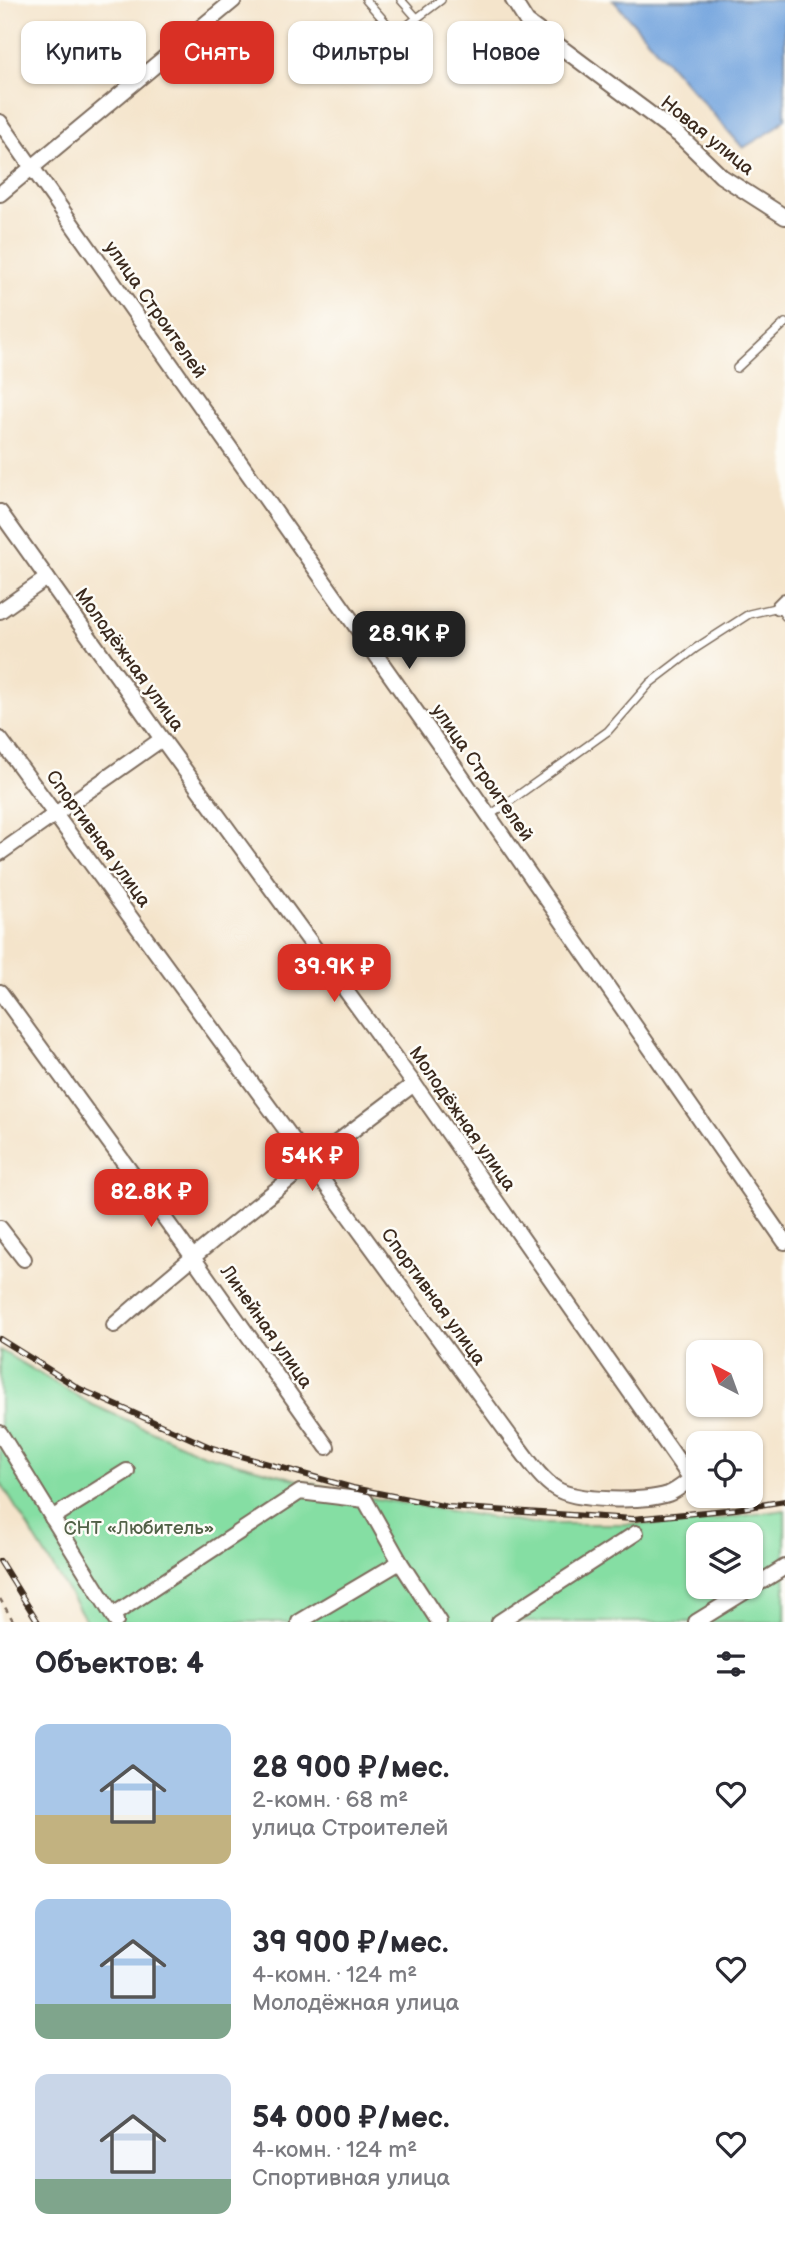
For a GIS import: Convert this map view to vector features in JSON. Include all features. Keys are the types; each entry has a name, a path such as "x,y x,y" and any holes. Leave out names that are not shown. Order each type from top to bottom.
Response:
{"street":[{"path":"0,194 234,0"},
{"name":"Новая улица","path":"513,0 527,22 680,136 721,176 785,217"},
{"name":"улица Строителей","path":"0,122 489,816 785,1242"},
{"name":"Молодёжная улица","path":"0,512 414,1084 686,1472"},
{"path":"0,611 47,578"},
{"name":"Спортивная улица","path":"0,739 512,1439 545,1480 556,1489 578,1496 607,1500 668,1494 686,1482"},
{"path":"0,853 162,739"},
{"name":"Линейная улица","path":"0,992 327,1447"},
{"path":"114,1325 192,1256 414,1084"},
{"path":"0,1228 24,1259"},
{"path":"0,1433 115,1619 300,1492 365,1500 400,1562 439,1622"},
{"path":"52,1518 127,1471"},
{"path":"499,1622 636,1533"},
{"path":"299,1622 400,1562"},
{"path":"697,1622 785,1567"}],"lane":[{"path":"366,0 396,34 441,0"},
{"path":"401,0 416,17"},
{"path":"737,368 785,323"},
{"path":"489,816 608,731 650,683 696,648 749,614 783,608"}],"path":[{"path":"0,1599 14,1622"}],"green space":[{"name":"СНТ «Любитель»","path":"0,1350 91,1404 203,1454 359,1496 531,1524 686,1524 686,1599 763,1599 763,1522 698,1522 785,1510 785,1622 87,1622 0,1482"}],"water":[{"path":"613,0 785,0 785,119 773,130 743,148"}],"railway":[{"path":"0,1339 80,1389 212,1448 353,1488 448,1507 633,1519 736,1509 785,1501"},
{"path":"0,1561 38,1622"}]}
